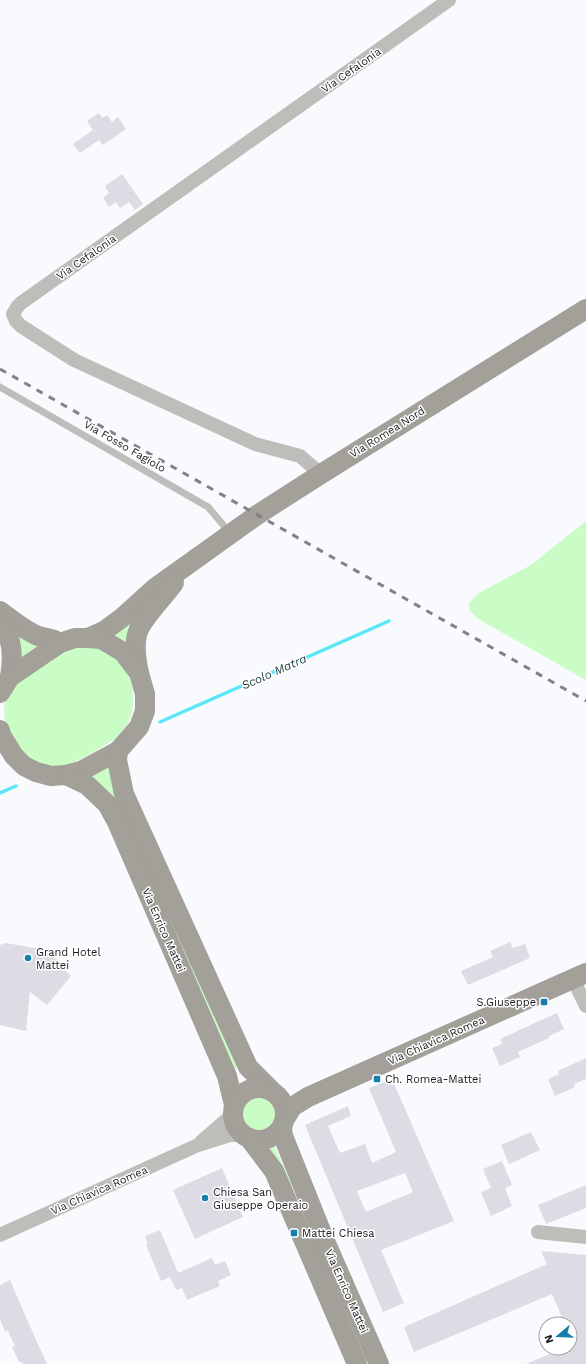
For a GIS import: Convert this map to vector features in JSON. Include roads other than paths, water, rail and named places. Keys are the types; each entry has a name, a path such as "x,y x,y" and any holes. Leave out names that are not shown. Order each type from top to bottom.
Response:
{"main road":[{"name":"Via Romea Nord","path":"88,638 104,631 155,588 231,533 321,474 586,309"},
{"name":"Via Romea Nord","path":"139,673 136,658 139,630 148,616 192,562"},
{"path":"0,611 21,627 39,636 55,639 60,643"},
{"path":"0,623 10,639 12,662 5,685"},
{"path":"0,730 7,753 24,766 36,772 51,776 66,775 81,771 118,751 139,727 145,711 145,694 139,673 123,652 101,640 75,638 60,643 5,685"},
{"name":"Via Enrico Mattei","path":"118,751 117,760 124,794 248,1067 274,1092"},
{"name":"Via Enrico Mattei","path":"66,775 87,785 107,804 117,822 227,1076 234,1109"},
{"name":"Via Chiavica Romea","path":"284,1122 292,1107 308,1097 579,976"},
{"path":"256,1087 274,1092 284,1105 284,1122 277,1133 271,1138 256,1140 246,1137 238,1129 234,1122 234,1109 238,1098 249,1089 256,1087"},
{"name":"Via Chiavica Romea","path":"274,1092 291,1098 308,1097"},
{"name":"Via Enrico Mattei","path":"284,1122 283,1136 325,1241 375,1355"},
{"name":"Via Enrico Mattei","path":"246,1137 260,1152 274,1171 355,1359"}],"street":[{"name":"Via Cefalonia","path":"321,474 300,456 255,444 74,360 21,326 16,322 13,314 21,303 449,0"},
{"path":"579,976 586,1006"},
{"name":"Via Chiavica Romea","path":"198,1145 234,1109"},
{"name":"Via Chiavica Romea","path":"0,1235 198,1145 230,1135 246,1137"},
{"path":"538,1232 586,1237"},
{"path":"355,1359 375,1355"}],"lane":[{"name":"Via Fosso Fagiolo","path":"0,387 208,507 231,533"}],"waterway":[{"name":"Scolo Matra","path":"160,722 389,621"},
{"name":"Scolo Matra","path":"0,793 16,786"}],"railway":[{"path":"0,369 586,701"}],"place":[{"name":"Grand Hotel Mattei","path":"28,958"},
{"name":"S.Giuseppe","path":"544,1002"},
{"name":"Ch. Romea-Mattei","path":"377,1079"},
{"name":"Chiesa San Giuseppe Operaio","path":"205,1198"},
{"name":"Mattei Chiesa","path":"294,1233"}]}
